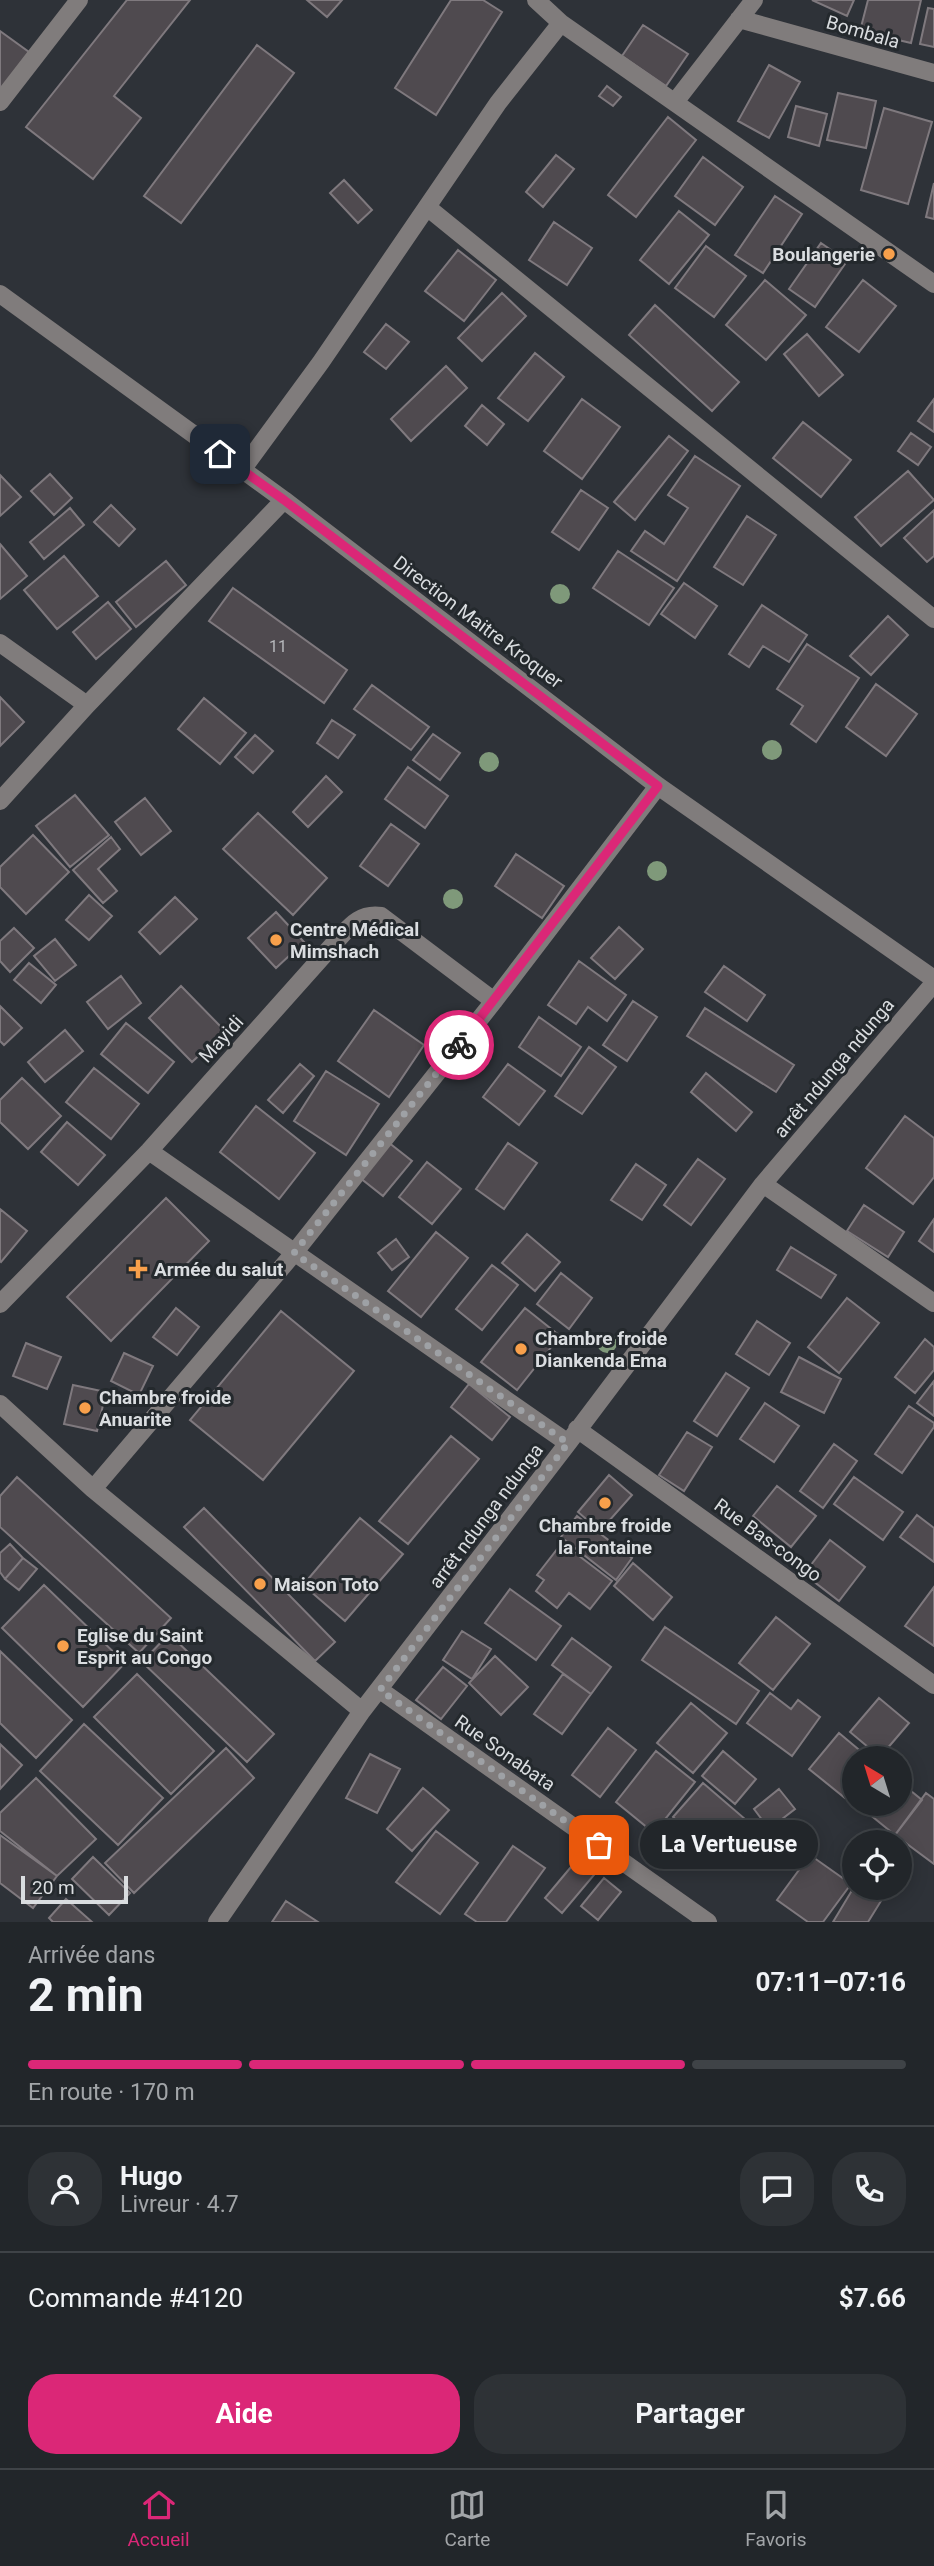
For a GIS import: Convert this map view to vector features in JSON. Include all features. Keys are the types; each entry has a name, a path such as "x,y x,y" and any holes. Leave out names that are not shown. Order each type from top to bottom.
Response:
{"street":[{"path":"0,102 79,0"},
{"path":"536,0 561,23 934,284"},
{"path":"675,102 754,0"},
{"name":"Bombala","path":"739,19 934,73"},
{"path":"242,470 321,362 498,103 561,23"},
{"path":"428,207 934,619"},
{"name":"Direction Maitre Kroquer","path":"0,294 284,500 658,786 934,981"},
{"path":"0,800 87,705 284,500"},
{"path":"0,643 87,705"},
{"path":"93,1489 294,1253 494,1001 658,786"},
{"name":"Mayidi","path":"0,1304 149,1151 350,926 365,916 381,916 494,1001"},
{"name":"arrêt ndunga ndunga","path":"217,1922 362,1712 763,1184 934,981"},
{"name":"Rue Bas-congo","path":"149,1151 294,1253 573,1436 934,1685"},
{"path":"763,1184 934,1303"},
{"path":"0,1404 93,1489 362,1712"},
{"name":"Rue Sonabata","path":"380,1690 708,1922"}],"building":[{"path":"127,0 190,0 114,96 141,118 93,179 26,127"},
{"path":"307,0 342,0 327,17"},
{"path":"451,0 483,0 502,12 436,115 395,88"},
{"path":"812,0 854,0 847,16"},
{"path":"868,0 921,0 911,43 860,31"},
{"path":"928,8 934,9 934,47 920,44"},
{"path":"643,25 688,54 666,86 622,56"},
{"path":"0,31 29,52 0,91"},
{"path":"257,45 294,73 181,223 144,196"},
{"path":"769,65 800,82 769,138 738,121"},
{"path":"607,86 621,97 613,106 599,96"},
{"path":"838,93 876,101 866,148 827,140"},
{"path":"796,106 827,114 819,146 788,137"},
{"path":"884,108 932,122 908,204 861,190"},
{"path":"668,117 696,140 636,217 608,195"},
{"path":"556,155 574,169 543,207 526,192"},
{"path":"703,157 743,187 715,225 675,196"},
{"path":"344,180 372,210 358,223 330,193"},
{"path":"934,183 934,219 926,217"},
{"path":"775,196 802,214 763,273 735,255"},
{"path":"679,211 709,235 669,284 640,260"},
{"path":"554,222 592,248 567,285 529,260"},
{"path":"821,243 847,261 815,307 789,289"},
{"path":"706,246 746,276 714,317 675,288"},
{"path":"458,250 496,280 464,321 425,291"},
{"path":"765,280 806,315 766,360 726,325"},
{"path":"863,280 896,306 859,352 826,327"},
{"path":"502,293 526,316 482,361 458,338"},
{"path":"655,305 739,382 712,411 629,335"},
{"path":"386,324 409,342 386,369 364,352"},
{"path":"807,334 843,375 819,396 784,354"},
{"path":"535,353 564,377 528,421 498,398"},
{"path":"446,366 467,388 411,441 391,419"},
{"path":"582,399 620,427 582,479 544,451"},
{"path":"934,399 934,432 918,421"},
{"path":"482,405 504,424 487,445 465,426"},
{"path":"803,422 851,460 821,497 773,458"},
{"path":"911,433 931,447 918,465 898,451"},
{"path":"669,436 688,451 635,520 614,502"},
{"path":"695,456 740,486 677,581 631,551 645,531 664,544 688,508 668,495"},
{"path":"908,471 934,500 881,546 855,517"},
{"path":"50,474 72,498 54,515 31,491"},
{"path":"0,475 21,497 0,516"},
{"path":"581,490 608,508 579,550 552,532"},
{"path":"111,505 135,529 119,546 94,522"},
{"path":"70,508 84,525 44,559 30,542"},
{"path":"934,510 934,556 927,562 904,538"},
{"path":"747,516 776,535 743,585 714,567"},
{"path":"0,544 27,576 0,599"},
{"path":"618,551 674,588 649,625 593,588"},
{"path":"64,556 98,596 57,629 24,590"},
{"path":"166,561 186,585 136,627 116,602"},
{"path":"684,583 717,606 695,638 661,614"},
{"path":"233,588 347,670 324,703 209,621"},
{"path":"108,602 131,629 96,659 73,632"},
{"path":"762,605 807,635 789,662 763,646 749,667 729,654"},
{"path":"888,616 908,635 871,675 850,656"},
{"path":"807,644 859,678 816,742 791,724 803,706 777,689"},
{"path":"876,684 917,714 886,756 846,727"},
{"path":"372,685 429,727 411,750 354,709"},
{"path":"0,697 24,722 0,746"},
{"path":"204,698 246,733 220,764 178,729"},
{"path":"332,720 355,735 338,758 317,743"},
{"path":"433,734 460,753 440,780 413,760"},
{"path":"255,735 273,751 253,773 235,757"},
{"path":"408,767 448,796 425,828 385,799"},
{"path":"326,776 342,792 308,827 293,812"},
{"path":"75,795 109,835 70,867 36,826"},
{"path":"145,798 171,831 141,855 115,822"},
{"path":"258,813 327,878 293,915 223,849"},
{"path":"391,824 419,844 388,886 360,866"},
{"path":"33,835 69,872 26,914 0,887 0,867"},
{"path":"111,837 120,849 98,869 117,891 103,903 73,870"},
{"path":"516,854 564,886 542,918 495,886"},
{"path":"89,895 112,916 89,940 66,920"},
{"path":"175,897 197,919 160,954 139,932"},
{"name":"Centre Médical Mimshach","path":"276,912 304,942 276,968 248,938"},
{"path":"619,927 643,949 615,979 591,958"},
{"path":"14,928 34,948 10,972 0,961 0,941"},
{"path":"55,939 76,965 55,981 34,956"},
{"path":"579,961 626,995 607,1021 588,1007 576,1024 548,1005"},
{"path":"29,963 56,985 41,1003 14,980"},
{"path":"724,966 765,995 747,1021 705,992"},
{"path":"121,976 141,1003 108,1029 87,1002"},
{"path":"181,986 225,1031 192,1062 149,1018"},
{"path":"633,1001 657,1017 627,1061 603,1045"},
{"path":"0,1006 22,1028 4,1045 0,1041"},
{"path":"705,1008 794,1065 776,1092 687,1036"},
{"path":"374,1010 424,1045 389,1097 338,1061"},
{"path":"539,1017 581,1047 561,1076 519,1047"},
{"path":"126,1023 174,1062 148,1093 101,1054"},
{"path":"65,1030 83,1051 45,1082 28,1062"},
{"path":"589,1047 616,1067 582,1114 555,1096"},
{"path":"300,1064 314,1076 283,1113 268,1100"},
{"path":"508,1064 545,1091 519,1125 483,1097"},
{"path":"94,1068 139,1104 111,1139 66,1102"},
{"path":"326,1071 379,1104 346,1155 294,1121"},
{"path":"706,1073 752,1112 736,1131 691,1092"},
{"path":"22,1078 61,1116 28,1149 0,1122 0,1100"},
{"path":"256,1106 315,1153 279,1199 220,1152"},
{"path":"905,1116 934,1138 934,1177 913,1204 866,1168"},
{"path":"67,1122 105,1155 78,1185 41,1152"},
{"path":"388,1142 412,1161 383,1196 359,1177"},
{"path":"508,1143 537,1163 504,1209 476,1189"},
{"path":"698,1159 725,1179 691,1225 664,1205"},
{"path":"427,1162 461,1189 432,1224 399,1197"},
{"path":"636,1164 666,1185 642,1220 611,1200"},
{"name":"Armée du salut","path":"166,1198 209,1241 111,1341 67,1297"},
{"path":"864,1205 904,1232 888,1257 847,1231"},
{"path":"0,1209 27,1231 1,1262 0,1261"},
{"path":"934,1219 934,1252 919,1241"},
{"path":"436,1232 468,1258 421,1317 388,1291"},
{"path":"527,1234 560,1262 535,1291 502,1263"},
{"path":"396,1239 409,1257 392,1270 378,1253"},
{"path":"791,1247 836,1275 821,1298 777,1270"},
{"path":"492,1265 518,1285 482,1330 456,1309"},
{"path":"561,1273 592,1298 569,1329 537,1304"},
{"path":"847,1298 879,1323 839,1373 808,1347"},
{"path":"176,1308 199,1327 177,1355 153,1337"},
{"name":"Chambre froide Diankenda Ema","path":"525,1308 560,1336 517,1390 481,1362"},
{"path":"281,1311 354,1371 263,1480 190,1420"},
{"path":"757,1321 790,1343 769,1375 736,1354"},
{"path":"925,1339 934,1347 934,1370 915,1393 895,1377"},
{"path":"26,1343 61,1357 47,1389 13,1376"},
{"path":"124,1353 153,1366 139,1395 111,1381"},
{"path":"799,1357 841,1379 824,1413 781,1392"},
{"path":"726,1373 749,1388 717,1436 694,1421"},
{"path":"934,1381 934,1416 917,1403"},
{"path":"469,1384 510,1417 492,1440 451,1407"},
{"name":"Chambre froide Anuarite","path":"73,1385 106,1392 97,1431 64,1424"},
{"path":"765,1403 799,1426 774,1462 740,1439"},
{"path":"909,1406 934,1423 934,1427 902,1473 875,1454"},
{"path":"687,1432 712,1447 684,1491 659,1475"},
{"path":"451,1436 479,1459 408,1544 379,1521"},
{"path":"834,1444 857,1461 823,1508 800,1491"},
{"name":"Chambre froide la Fontaine","path":"609,1475 632,1495 600,1531 578,1512"},
{"path":"17,1477 171,1618 139,1653 0,1527 0,1496"},
{"path":"854,1477 903,1512 883,1540 834,1504"},
{"path":"777,1486 816,1516 791,1547 753,1516"},
{"name":"Maison Toto","path":"204,1508 335,1642 315,1661 184,1527"},
{"path":"917,1515 934,1528 934,1562 900,1537"},
{"path":"577,1516 632,1558 616,1580 561,1537"},
{"path":"360,1518 403,1554 345,1621 303,1585"},
{"path":"830,1540 865,1567 839,1601 804,1574"},
{"path":"562,1543 612,1581 590,1609 569,1593 557,1608 536,1591 544,1580 537,1575"},
{"path":"10,1544 23,1558 5,1579 0,1572 0,1553"},
{"path":"23,1558 37,1569 19,1590 5,1579"},
{"path":"633,1563 672,1597 653,1620 614,1586"},
{"name":"Eglise du Saint Esprit au Congo","path":"44,1585 125,1663 83,1707 2,1628"},
{"path":"934,1587 934,1646 905,1626"},
{"path":"510,1589 561,1626 536,1660 485,1623"},
{"path":"776,1617 810,1644 773,1690 739,1663"},
{"path":"665,1627 759,1691 736,1724 642,1660"},
{"path":"462,1631 491,1649 472,1679 443,1660"},
{"path":"169,1634 274,1734 247,1762 142,1662"},
{"path":"572,1638 611,1667 591,1694 552,1665"},
{"path":"0,1651 72,1720 36,1758 0,1723"},
{"path":"495,1656 528,1687 501,1715 469,1683"},
{"path":"443,1667 467,1686 441,1719 416,1700"},
{"path":"137,1674 214,1751 171,1794 94,1717"},
{"path":"563,1674 591,1694 562,1734 534,1714"},
{"path":"770,1693 791,1709 798,1700 820,1717 792,1756 747,1723"},
{"path":"879,1698 909,1723 889,1746 867,1746 850,1732"},
{"path":"691,1703 727,1733 693,1773 657,1743"},
{"path":"84,1724 163,1798 118,1845 40,1771"},
{"path":"608,1728 636,1750 600,1797 572,1775"},
{"path":"839,1733 854,1746 842,1746 842,1796 809,1769"},
{"path":"0,1744 22,1765 0,1789"},
{"path":"226,1748 254,1778 134,1893 105,1863"},
{"path":"656,1751 695,1782 654,1833 616,1802"},
{"path":"723,1751 756,1779 735,1804 702,1776"},
{"path":"370,1754 400,1769 377,1813 346,1798"},
{"path":"36,1778 96,1839 57,1876 0,1831 0,1813"},
{"path":"703,1783 745,1819 715,1853 673,1817"},
{"path":"423,1788 449,1810 412,1851 387,1829"},
{"path":"779,1789 795,1809 769,1829 754,1809"},
{"path":"912,1792 922,1800 912,1813"},
{"path":"926,1793 934,1799 934,1864 912,1848 912,1830 899,1830 909,1816 912,1816"},
{"path":"872,1816 910,1816 899,1830 889,1830"},
{"path":"759,1820 774,1837 749,1859 734,1842"},
{"path":"436,1831 478,1863 440,1914 396,1882"},
{"path":"0,1835 57,1876 33,1908 0,1883"},
{"path":"513,1846 545,1868 506,1922 477,1922 465,1914"},
{"path":"810,1855 842,1878 842,1896 823,1922 808,1922 777,1900"},
{"path":"93,1857 130,1893 109,1915 72,1879"},
{"path":"576,1861 594,1875 562,1913 545,1898"},
{"path":"604,1878 621,1892 598,1920 581,1906"},
{"path":"66,1899 92,1922 53,1922 49,1918"},
{"path":"846,1900 881,1901 868,1922 833,1922"},
{"path":"286,1901 318,1922 272,1922"}],"way so far":[{"path":"459,1045 294,1253 568,1443 380,1690 599,1845"}],"place":[{"name":"Boulangerie","path":"889,254"},
{"name":"Centre Médical Mimshach","path":"276,940"},
{"name":"Armée du salut","path":"138,1269"},
{"name":"Chambre froide Diankenda Ema","path":"521,1349"},
{"name":"Chambre froide Anuarite","path":"85,1408"},
{"name":"Chambre froide la Fontaine","path":"605,1503"},
{"name":"Maison Toto","path":"260,1584"},
{"name":"Eglise du Saint Esprit au Congo","path":"63,1646"},
{"name":"La Vertueuse","path":"599,1845"}],"route":[{"path":"220,454 658,786 459,1045"}]}
